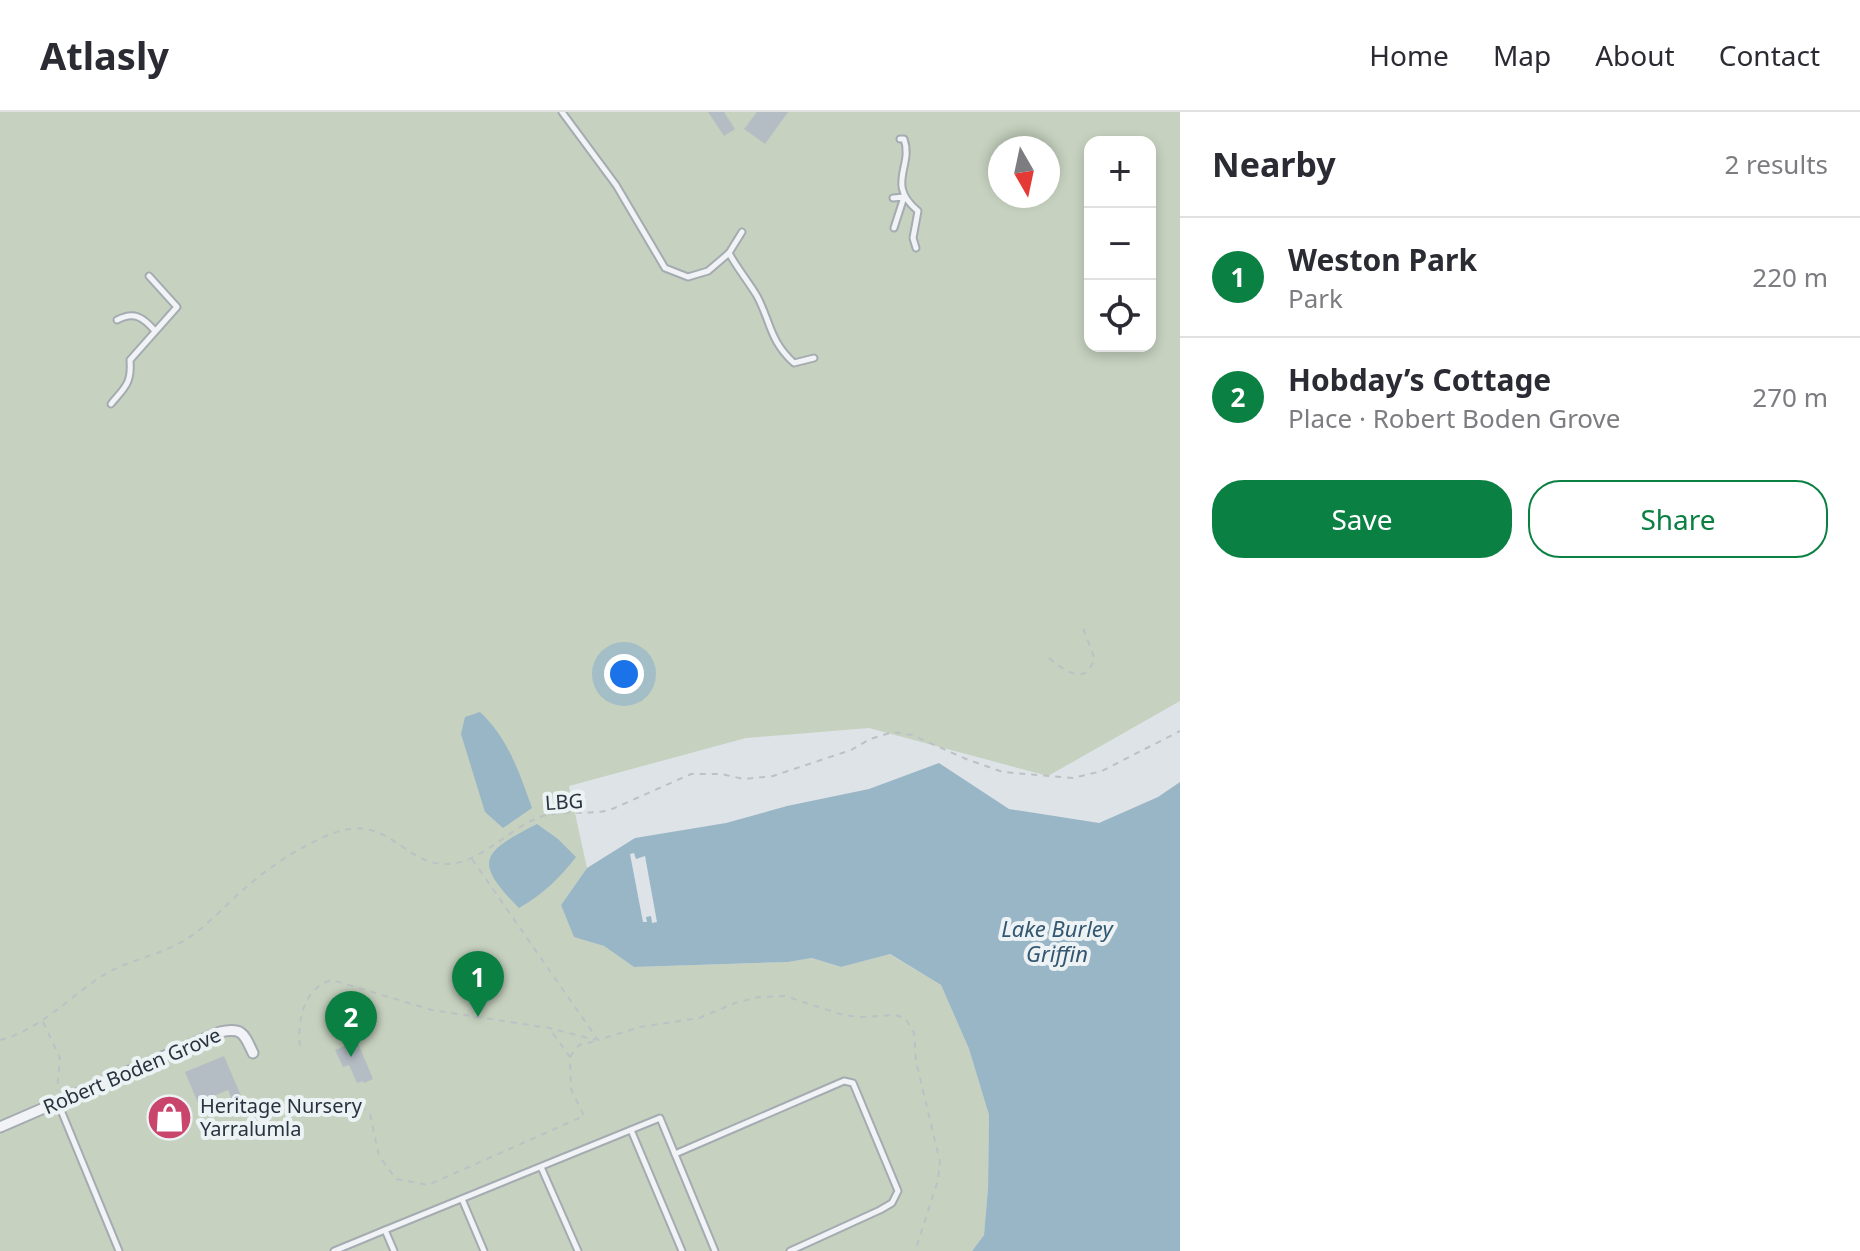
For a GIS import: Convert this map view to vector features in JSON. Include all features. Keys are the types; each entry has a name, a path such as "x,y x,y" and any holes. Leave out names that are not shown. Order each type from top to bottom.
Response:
{"street":[{"name":"Robert Boden Grove","path":"0,1127 220,1032 234,1029 243,1033 253,1053"}],"lane":[{"path":"562,112 616,185 665,268 688,277 708,271 729,253 742,232"},
{"path":"894,228 904,197 901,181 906,145 904,139 900,139"},
{"path":"893,198 904,197"},
{"path":"904,197 918,211 913,238 916,248"},
{"path":"729,253 758,298 767,326 784,354 794,363 814,358"},
{"path":"111,404 128,383 130,360 177,307 149,276"},
{"path":"117,320 127,315 137,315 155,331"},
{"path":"675,1154 844,1081 853,1083 898,1191 892,1203 880,1210 790,1251"},
{"path":"58,1102 119,1251"},
{"path":"334,1251 660,1118 715,1251"},
{"path":"631,1130 682,1251"},
{"path":"541,1167 578,1251"},
{"path":"462,1199 484,1251"},
{"path":"385,1230 394,1251"}],"path":[{"path":"1049,658 1072,675 1090,668 1094,657 1081,623"},
{"name":"LBG","path":"0,1040 16,1036 42,1021 104,974 182,942 203,928 243,889 279,861 332,834 354,828 377,831 424,860 441,864 458,863 545,815 596,814 691,774 721,774 744,779 773,776 851,750 870,739 893,732 912,735 1003,772 1073,778 1102,771 1180,731"},
{"path":"472,858 598,1040"},
{"path":"300,1046 298,1031 303,1009 318,986 332,980 432,1010 549,1028 598,1040"},
{"path":"570,1057 579,1045 640,1027 699,1018 759,997 785,996 843,1015 895,1015 905,1018 914,1033 918,1071 940,1162 938,1180 915,1251"},
{"path":"42,1021 60,1058 56,1086 58,1102"},
{"path":"352,1098 370,1114 379,1156 396,1179 428,1185 584,1116 571,1089 570,1057 549,1028"}],"green space":[{"path":"0,112 1180,112 1180,701 1048,776 869,728 746,738 569,786 587,868 561,905 575,937 604,946 634,967 788,962 812,958 841,967 889,954 941,985 969,1049 989,1115 984,1235 972,1251 0,1251"}],"water":[{"path":"480,712 505,744 532,808 503,828 485,812 461,734 465,717"},
{"name":"Lake Burley Griffin","path":"939,763 1009,809 1099,823 1158,797 1180,782 1180,1251 972,1251 984,1235 989,1115 969,1049 941,985 890,954 841,967 812,958 788,962 634,967 604,946 574,937 561,905 587,868 635,838 726,823 787,806 869,789"},
{"path":"537,824 576,857 550,886 519,908 494,879 490,859 504,842"}],"pier":[{"path":"634,853 636,859 645,856 657,922 652,923 651,916 643,922 630,854"}],"building":[{"path":"708,112 724,112 735,129 724,136"},
{"path":"757,112 788,112 765,144 744,129"},
{"path":"357,1041 373,1079 364,1083 357,1083 349,1065 343,1067 335,1050"},
{"path":"224,1056 244,1103 235,1107 228,1090 198,1103 185,1072"}],"place":[{"name":"Weston Park","path":"478,1017"},
{"name":"Hobday’s Cottage","path":"351,1057"},
{"name":"Heritage Nursery Yarralumla","path":"169,1118"}]}
